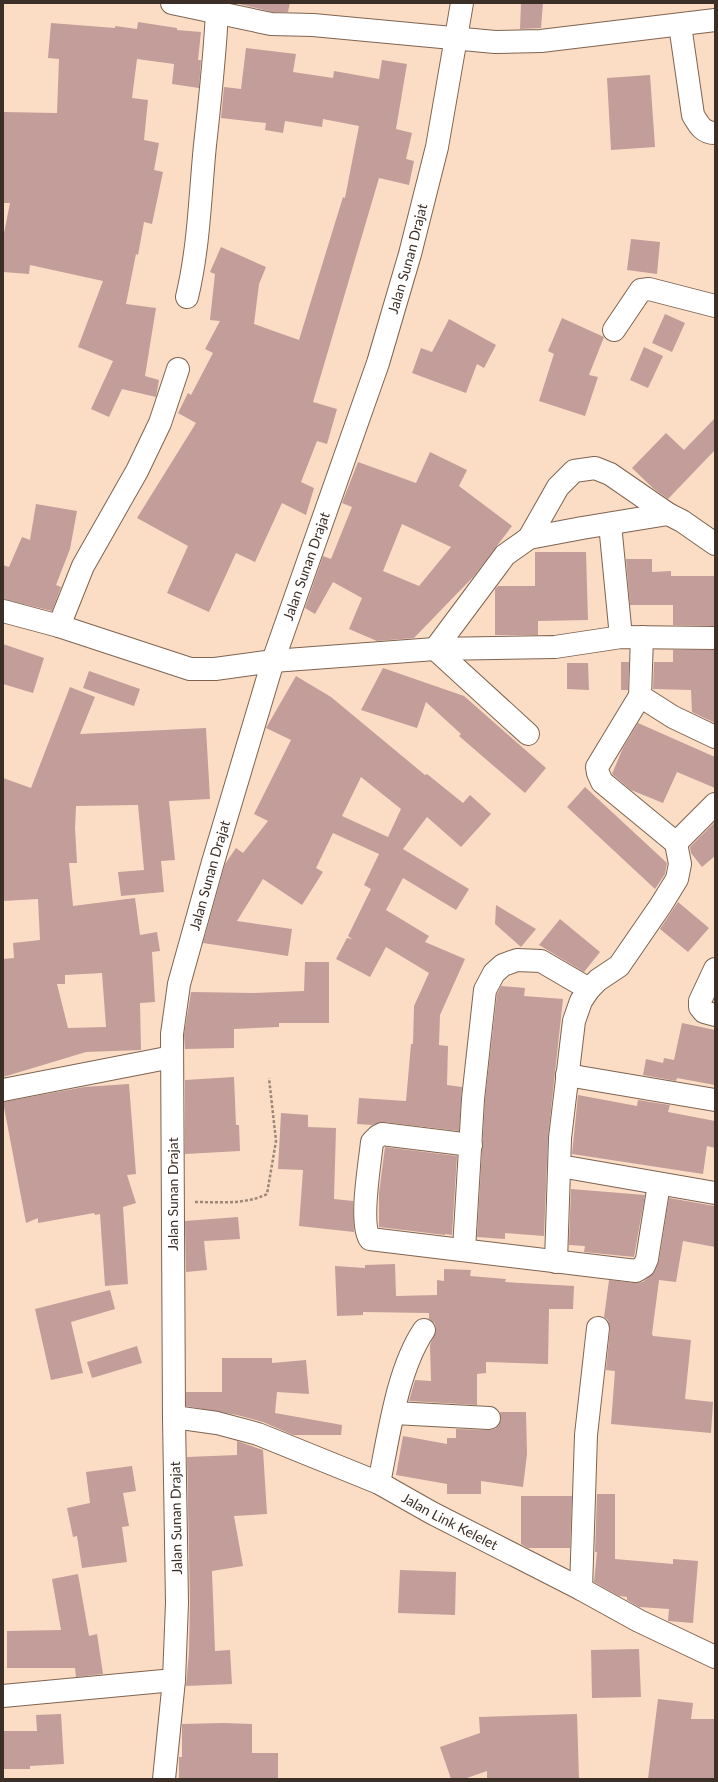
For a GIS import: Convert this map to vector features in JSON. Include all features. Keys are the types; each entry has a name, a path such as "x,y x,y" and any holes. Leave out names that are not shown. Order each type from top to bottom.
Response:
{"street":[{"path":"172,3 217,11 272,24 319,26 495,42 541,41 715,20"},
{"name":"Jalan Sunan Drajat","path":"164,1779 174,1680 177,1603 174,1417 172,1034 179,984 213,862 273,661 378,363 410,254 437,147 457,39 462,3"},
{"path":"187,297 197,239 205,146 215,59 217,11"},
{"path":"680,25 694,115 700,127 709,133 715,133"},
{"path":"614,330 641,290 649,289 715,306"},
{"path":"59,626 83,566 136,471 160,423 178,369"},
{"path":"529,538 558,487 574,471 595,468 610,474 715,544"},
{"path":"435,649 504,555 529,538 668,514"},
{"path":"610,524 621,637"},
{"path":"3,611 59,626 190,669 215,669 273,661 435,649 555,647 621,637 715,638"},
{"path":"556,1262 560,1138 574,1021 580,1001 588,989 598,980 619,966 678,879 680,864 676,843 602,782 597,767 640,696 642,637"},
{"path":"435,649 528,734"},
{"path":"640,696 673,717 715,736"},
{"path":"676,843 715,804"},
{"path":"464,1249 473,1099 485,990 494,973 503,965 517,960 541,961 588,989"},
{"path":"715,970 700,1001 700,1007 704,1012 715,1015"},
{"path":"3,1090 172,1057"},
{"path":"567,1075 715,1100"},
{"path":"471,1145 382,1134 378,1136 372,1142 365,1214 366,1233 370,1239 464,1249 556,1262 636,1271 644,1266 647,1259 659,1184"},
{"path":"560,1166 659,1184 715,1192"},
{"path":"581,1589 586,1436 598,1328"},
{"path":"379,1483 394,1413 407,1363 415,1344 424,1330"},
{"path":"394,1413 488,1418"},
{"name":"Jalan Link Kelelet","path":"174,1417 217,1422 258,1434 379,1483 432,1513 581,1589 640,1621 715,1657"},
{"path":"3,1696 174,1680"}],"path":[{"path":"173,1203 256,1200 266,1194 276,1140 269,1078"}],"building":[{"path":"235,3 290,3 288,12 272,12"},
{"path":"521,3 543,3 541,28 520,29"},
{"path":"138,22 177,28 177,30 201,32 198,60 201,60 199,88 172,84 174,64 137,59 132,98 148,100 144,140 159,143 154,170 163,172 152,224 144,222 138,255 136,254 126,304 156,308 145,376 159,380 156,397 122,389 109,417 91,409 113,361 78,347 103,281 30,265 29,274 3,272 3,238 10,203 3,203 3,112 57,113 59,59 48,58 51,23 115,28 115,26 137,29"},
{"path":"246,48 296,54 293,72 333,78 334,71 379,79 382,60 407,64 396,129 412,133 406,159 414,161 409,185 379,178 313,402 337,409 327,444 317,441 301,482 314,488 306,515 282,503 255,562 236,553 209,612 167,593 188,546 137,518 196,423 178,413 188,393 191,395 213,353 205,349 220,321 210,320 215,274 210,272 221,247 266,267 259,284 254,324 299,340 343,197 345,198 359,126 323,119 322,127 285,121 283,133 265,130 266,123 221,118 224,87 241,89"},
{"path":"650,75 655,147 611,150 607,78"},
{"path":"631,239 660,242 657,274 627,270"},
{"path":"665,314 685,323 672,352 652,343"},
{"path":"562,318 604,337 589,375 598,377 585,416 539,401 554,354 548,351"},
{"path":"449,319 496,345 484,368 477,364 466,393 412,373 421,348 432,352"},
{"path":"644,347 663,356 648,388 630,380"},
{"path":"715,418 715,450 668,499 654,489 632,468 666,433 684,450"},
{"path":"430,452 467,470 459,486 512,526 474,576 414,638 377,641 349,629 362,598 333,582 315,614 305,608 323,556 331,559 352,507 342,503 358,462 416,483","holes":["402,524 451,547 419,586 383,571"]},
{"path":"36,504 77,511 70,549 56,585 61,587 52,611 3,599 3,565 9,567 22,537 30,540"},
{"path":"535,552 586,552 588,620 538,621 538,635 495,635 495,589 498,586 535,586"},
{"path":"626,559 652,559 652,572 671,571 671,576 715,576 715,626 673,625 673,605 630,605"},
{"path":"3,644 44,658 33,693 3,684"},
{"path":"673,650 715,650 715,723 692,712 691,690 653,689 654,662 673,662"},
{"path":"621,662 629,662 628,690 621,690"},
{"path":"567,663 588,663 589,690 567,689"},
{"path":"383,668 464,696 546,768 525,793 459,736 461,734 426,702 417,728 361,710"},
{"path":"89,671 140,689 134,706 83,688"},
{"path":"296,676 331,697 425,775 427,774 463,803 470,795 491,814 461,847 427,817 403,849 469,889 456,910 403,878 386,910 429,936 425,942 465,959 440,1015 439,1045 448,1046 447,1085 462,1087 459,1131 384,1122 372,1125 357,1124 359,1098 406,1101 411,1044 413,1044 414,1006 429,973 386,947 370,977 336,959 347,938 352,939 348,936 371,889 364,885 379,854 333,833 316,868 323,872 302,905 263,879 237,921 292,929 288,956 203,943 225,864 236,848 243,853 268,821 254,814 291,740 266,728","holes":["361,777 401,809 388,837 342,816"]},
{"path":"70,687 95,697 80,734 206,728 210,799 169,801 175,860 161,861 164,892 121,896 118,872 144,870 138,805 76,806 75,828 77,863 69,863 73,906 135,898 140,935 157,932 160,951 152,952 155,1002 140,1003 141,1050 86,1052 3,1077 3,959 14,958 13,943 40,940 38,899 3,901 3,778 31,788","holes":["102,973 106,1027 68,1028 57,984 65,984 65,975"]},
{"path":"638,723 715,757 715,788 677,772 663,803 631,790 612,774 623,748"},
{"path":"585,787 667,863 665,874 655,889 567,807"},
{"path":"715,822 715,856 702,867 691,853 690,847"},
{"path":"678,902 709,928 688,952 660,929"},
{"path":"496,905 536,929 521,947 495,924"},
{"path":"560,919 600,952 584,972 539,945"},
{"path":"305,962 329,962 329,1023 279,1023 279,1027 234,1029 234,1048 185,1049 184,1035 191,992 254,993 304,991"},
{"path":"501,986 525,988 524,996 563,999 548,1137 544,1236 505,1233 505,1239 477,1237 485,1100 497,994"},
{"path":"682,1023 715,1030 715,1085 677,1078 676,1081 643,1075 646,1059 663,1063 664,1058 674,1060"},
{"path":"234,1077 236,1125 239,1125 240,1151 185,1154 185,1080"},
{"path":"129,1084 136,1174 127,1175 136,1203 123,1207 128,1284 105,1286 100,1214 95,1215 94,1213 38,1223 38,1218 26,1223 3,1102 84,1087"},
{"path":"578,1095 637,1106 638,1100 670,1105 668,1112 715,1121 715,1148 707,1146 703,1174 572,1154"},
{"path":"281,1113 308,1115 308,1127 336,1128 334,1199 353,1201 354,1232 299,1226 303,1170 278,1169"},
{"path":"385,1147 457,1156 452,1235 379,1227 379,1193"},
{"path":"571,1189 645,1195 634,1257 584,1252 585,1246 569,1245"},
{"path":"669,1198 715,1206 715,1247 683,1241 676,1282 659,1280 652,1334 653,1336 691,1340 685,1399 713,1402 711,1433 611,1424 615,1371 606,1370 610,1329 608,1320 604,1317 609,1280 635,1283 643,1282 655,1271 659,1261"},
{"path":"238,1217 240,1239 204,1241 207,1270 186,1272 185,1221"},
{"path":"395,1264 396,1296 437,1295 437,1280 444,1281 444,1269 471,1270 470,1276 506,1279 505,1282 574,1286 573,1309 549,1309 548,1364 486,1362 486,1373 477,1374 477,1405 409,1401 415,1380 431,1381 430,1345 436,1330 435,1323 429,1319 429,1313 363,1312 363,1315 337,1316 335,1266 365,1268 365,1265"},
{"path":"110,1290 115,1309 71,1322 83,1373 51,1380 35,1309"},
{"path":"137,1346 142,1363 92,1378 87,1362"},
{"path":"222,1358 272,1358 272,1363 306,1360 309,1394 277,1392 275,1413 342,1425 341,1435 293,1435 263,1422 237,1415 186,1406 186,1392 222,1392"},
{"path":"500,1412 526,1412 527,1454 523,1487 481,1481 481,1494 447,1494 447,1484 396,1475 403,1436 447,1444 447,1438 456,1438 456,1429 495,1429 499,1425 501,1419"},
{"path":"237,1441 263,1450 267,1514 234,1516 243,1566 212,1571 215,1651 230,1650 232,1684 186,1686 189,1652 190,1603 187,1457 237,1455"},
{"path":"132,1466 136,1491 123,1493 129,1526 122,1527 127,1562 82,1568 77,1536 73,1537 67,1508 90,1503 86,1472"},
{"path":"597,1494 615,1494 615,1559 673,1564 673,1559 698,1561 693,1623 668,1621 669,1609 639,1607 627,1600 627,1597 619,1596 594,1582 597,1552 595,1552"},
{"path":"521,1496 572,1496 570,1548 528,1548 521,1544"},
{"path":"400,1570 456,1572 455,1615 398,1613"},
{"path":"78,1574 89,1636 97,1634 103,1674 76,1677 75,1668 7,1668 7,1631 61,1630 52,1579"},
{"path":"639,1649 641,1697 592,1698 591,1650"},
{"path":"658,1699 693,1703 691,1719 715,1719 715,1779 648,1779"},
{"path":"61,1714 64,1764 30,1766 30,1769 3,1769 3,1731 37,1731 36,1715"},
{"path":"577,1714 579,1779 487,1779 487,1771 464,1779 451,1779 440,1747 480,1733 479,1717"},
{"path":"182,1724 252,1724 252,1753 278,1753 278,1779 179,1779 179,1757 182,1757"}]}
